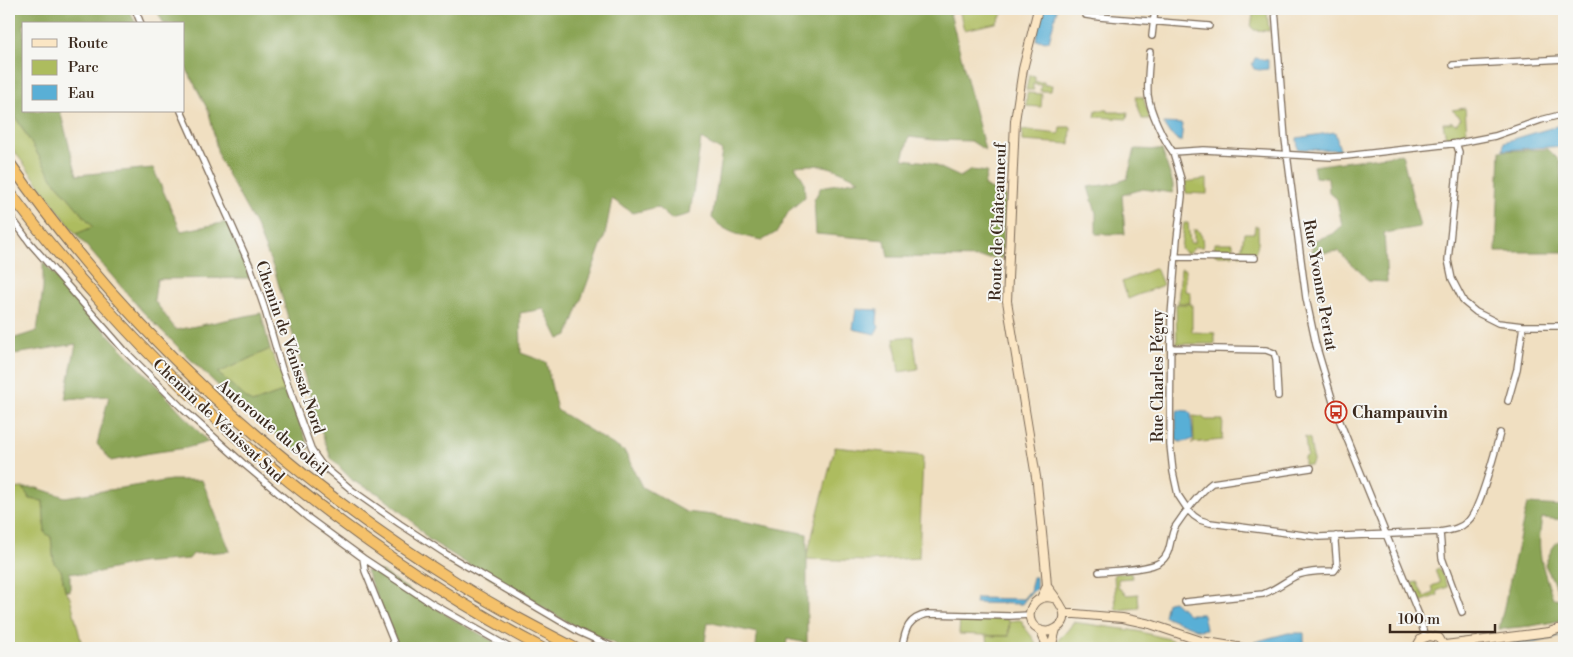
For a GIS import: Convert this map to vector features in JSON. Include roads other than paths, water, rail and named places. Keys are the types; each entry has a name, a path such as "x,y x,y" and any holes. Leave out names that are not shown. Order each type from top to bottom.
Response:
{"highway":[{"name":"Autoroute du Soleil","path":"9,162 80,256 148,332 215,399 261,439 329,494 394,542 460,584 575,648"},
{"name":"Autoroute du Soleil","path":"9,191 78,276 137,342 170,377 246,447 364,540 439,590 542,648"}],"main road":[{"name":"Route de Châteauneuf","path":"1038,9 1024,62 1015,121 1007,301 1037,483 1047,586"},
{"path":"1040,630 1048,632 1056,629 1062,623 1064,614 1062,605 1047,586 1041,598 1033,605 1030,615 1031,621 1040,630 1049,648"},
{"path":"1041,598 1056,599"},
{"path":"1064,614 1122,618 1150,624 1201,641 1243,648"},
{"path":"1416,648 1418,642 1425,637 1434,636 1439,638 1445,647 1549,632 1564,627"},
{"path":"1049,648 1056,629"}],"street":[{"path":"135,9 140,22"},
{"path":"1152,36 1155,9"},
{"name":"Rue Yvonne Pertat","path":"1275,9 1287,154 1306,298 1316,345 1336,412 1419,615 1425,637"},
{"path":"1086,15 1209,26"},
{"name":"Rue Charles Péguy","path":"1150,52 1148,97 1168,145 1173,152 1181,179 1182,196 1171,316 1170,444 1178,495 1188,510"},
{"path":"1453,64 1564,59"},
{"name":"Chemin de Vénissat Nord","path":"180,112 250,266 282,369 312,450 322,465 353,491 446,554 579,632 615,648"},
{"path":"1173,152 1200,150 1331,157 1346,156 1459,143 1502,134 1564,114"},
{"path":"1459,143 1448,260 1452,279 1464,302 1476,312 1498,323 1523,326 1564,326"},
{"name":"Chemin de Vénissat Sud","path":"9,214 37,250 118,343 184,410 245,465 307,517 363,558 431,603 510,648"},
{"path":"1175,257 1255,258"},
{"path":"1508,402 1517,369 1523,326"},
{"path":"1171,348 1266,350 1274,353 1278,396"},
{"path":"1188,510 1200,520 1210,523 1305,536 1456,530 1468,522 1477,506 1500,433"},
{"path":"1099,572 1129,570 1158,563 1167,554 1175,529 1205,488 1212,483 1311,468"},
{"path":"1440,532 1442,558 1462,612"},
{"path":"1184,602 1263,594 1275,590 1296,576 1305,573 1334,571 1337,568 1336,536"},
{"path":"363,558 364,571 396,648"},
{"path":"902,648 905,632 913,619 919,616 928,614 1030,615"}],"water":[{"path":"1044,9 1057,9 1049,41 1036,40"},
{"path":"1255,58 1268,60 1268,69 1254,69 1252,65"},
{"path":"1163,123 1183,124 1181,142 1170,134"},
{"path":"1564,124 1564,146 1503,150 1504,142"},
{"path":"1335,132 1340,150 1298,149 1297,138"},
{"path":"856,309 878,310 877,324 879,326 875,334 853,329"},
{"path":"1178,410 1191,413 1193,439 1180,442 1176,440 1176,414"},
{"path":"1033,577 1036,577 1036,589 1030,593 1022,604 975,603 976,598 1023,599 1030,591"},
{"path":"1174,601 1188,614 1203,614 1206,629 1199,630 1164,616 1167,602"},
{"path":"1288,633 1304,633 1304,648 1254,642"},
{"path":"1563,636 1536,642 1469,648"}],"place":[{"name":"Champauvin","path":"1336,412"}]}
